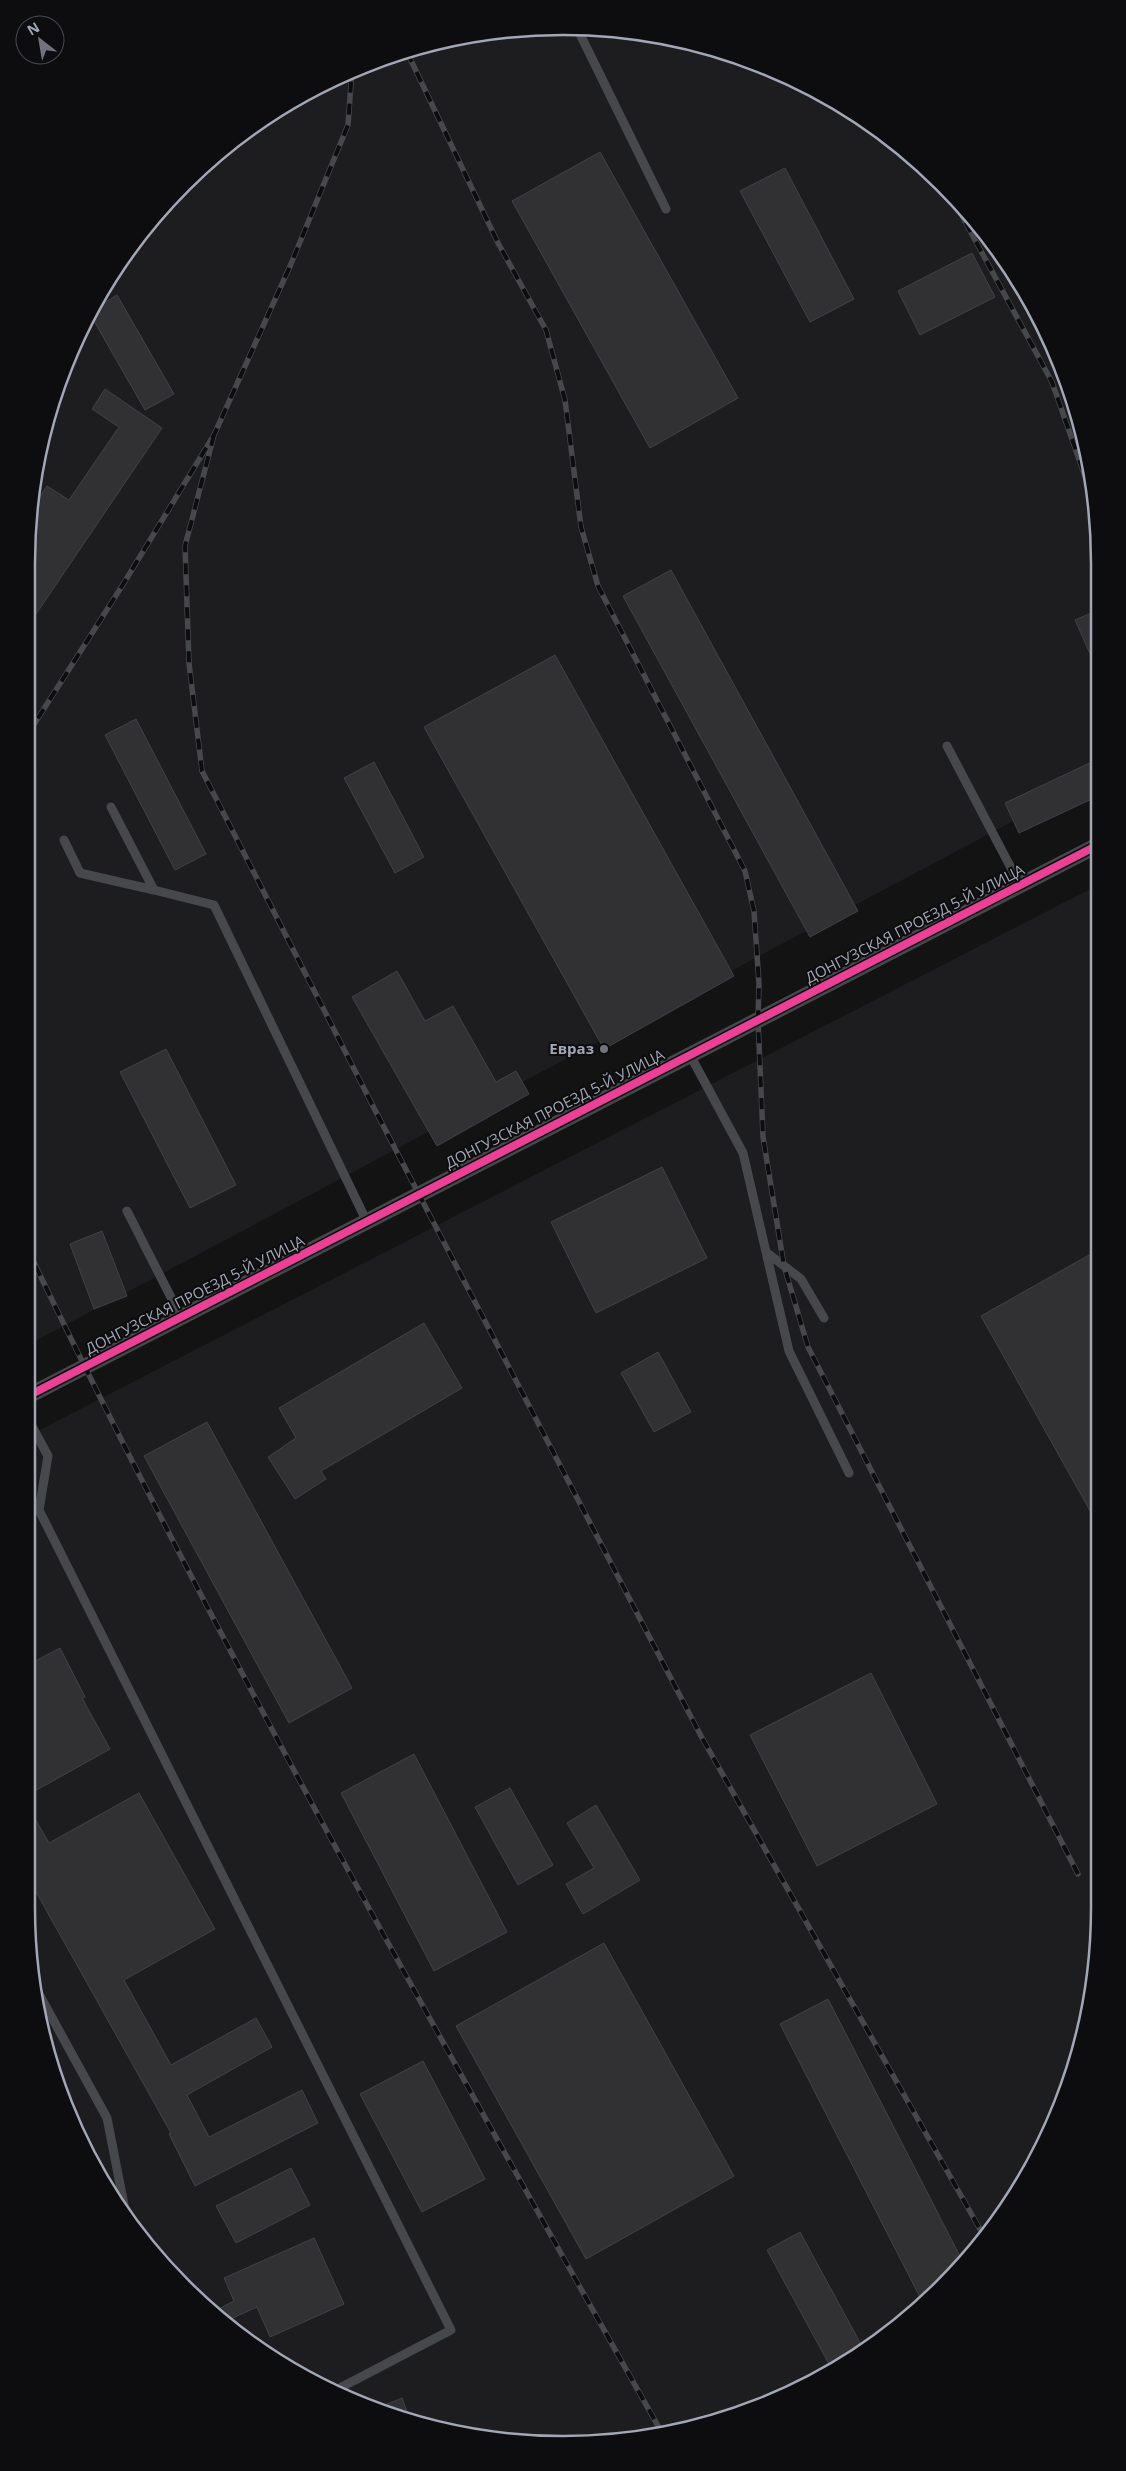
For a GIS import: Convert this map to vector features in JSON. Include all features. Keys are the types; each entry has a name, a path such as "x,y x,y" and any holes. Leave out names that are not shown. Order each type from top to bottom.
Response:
{"street":[{"name":"ДОНГУЗСКАЯ ПРОЕЗД 5-Й УЛИЦА","path":"35,1392 1091,849"}],"lane":[{"path":"581,36 666,210"},
{"path":"947,746 1020,885"},
{"path":"111,807 154,890"},
{"path":"64,840 80,872 214,906 366,1222"},
{"path":"690,1055 743,1153 789,1350 850,1473"},
{"path":"126,1211 181,1317"},
{"path":"766,1252 802,1279 824,1318"},
{"path":"35,1432 48,1456 39,1510 451,2330 341,2387"},
{"path":"44,2003 107,2118 123,2199"}],"shaded area":[{"path":"528,36 598,36 632,40 700,53 733,63 797,89 856,124 911,166 960,215 1002,270 1037,329 1063,393 1073,426 1081,460 1090,528 1091,780 35,1341 35,563 36,528 45,460 63,393 89,329 124,270 144,242 166,215 215,166 270,124 329,89 393,63 460,45"},
{"path":"1091,889 1090,1943 1081,2011 1063,2078 1051,2110 1037,2142 1002,2201 960,2256 911,2305 884,2327 856,2347 797,2382 733,2408 700,2418 666,2426 598,2435 528,2435 494,2431 460,2426 393,2408 329,2382 299,2365 242,2327 215,2305 166,2256 124,2201 106,2172 89,2142 75,2110 53,2045 45,2011 36,1943 35,1908 35,1432"}],"building":[{"path":"600,152 738,398 650,448 512,201"},
{"path":"785,168 854,299 810,322 740,191"},
{"path":"972,253 995,297 920,335 898,291"},
{"path":"117,295 174,394 145,410 94,321 103,303"},
{"path":"105,389 162,428 35,616 36,528 40,497 47,486 69,500 119,427 92,409"},
{"path":"671,570 858,911 810,937 623,596"},
{"path":"1091,613 1091,656 1075,620"},
{"path":"555,655 734,976 604,1049 424,727"},
{"path":"136,719 206,854 175,870 105,735"},
{"path":"374,762 424,857 395,873 344,778"},
{"path":"1091,762 1091,799 1019,833 1005,803"},
{"path":"397,971 425,1021 453,1006 496,1082 516,1071 529,1094 437,1146 352,997"},
{"path":"166,1049 236,1185 190,1208 120,1072"},
{"path":"662,1167 707,1258 596,1313 551,1222"},
{"path":"102,1231 127,1296 94,1309 70,1244"},
{"path":"1091,1254 1091,1512 981,1316"},
{"path":"424,1323 462,1388 321,1471 326,1479 295,1499 268,1457 296,1438 279,1408"},
{"path":"658,1352 691,1412 654,1432 621,1373"},
{"path":"207,1422 352,1688 289,1723 144,1456"},
{"path":"60,1648 85,1697 82,1698 110,1749 35,1791 35,1661"},
{"path":"871,1673 937,1804 817,1866 750,1735"},
{"path":"414,1754 507,1932 434,1971 341,1793"},
{"path":"510,1788 553,1865 518,1885 475,1807"},
{"path":"139,1793 215,1929 124,1980 171,2065 256,2018 272,2047 187,2095 209,2137 302,2090 318,2123 195,2186 169,2134 171,2133 35,1890 35,1819 49,1843"},
{"path":"596,1805 640,1880 583,1914 566,1884 594,1868 567,1823"},
{"path":"604,1943 734,2176 586,2259 456,2026"},
{"path":"828,1999 960,2256 920,2297 780,2024"},
{"path":"423,2061 485,2179 422,2212 360,2094"},
{"path":"291,2168 310,2205 236,2243 216,2206"},
{"path":"800,2232 861,2344 829,2364 767,2250"},
{"path":"314,2238 344,2304 270,2337 257,2307 232,2319 219,2309 234,2301 224,2278"},
{"path":"402,2398 407,2412 393,2408 385,2405"}],"railway":[{"path":"410,58 498,243 546,330 565,400 581,527 598,586 745,871 754,911 759,984 758,1020 763,1137 784,1266 808,1347 1078,1874"},
{"path":"35,723 122,586 214,435 291,264 348,125 351,79"},
{"path":"964,221 1052,382 1082,469"},
{"path":"214,435 185,546 189,663 202,771 375,1110 701,1736 981,2231"},
{"path":"35,1264 176,1547 254,1696 415,1992 659,2427"}],"cycle path":[{"path":"35,1392 1091,849"}],"place":[{"name":"Евраз","path":"604,1049"}]}
